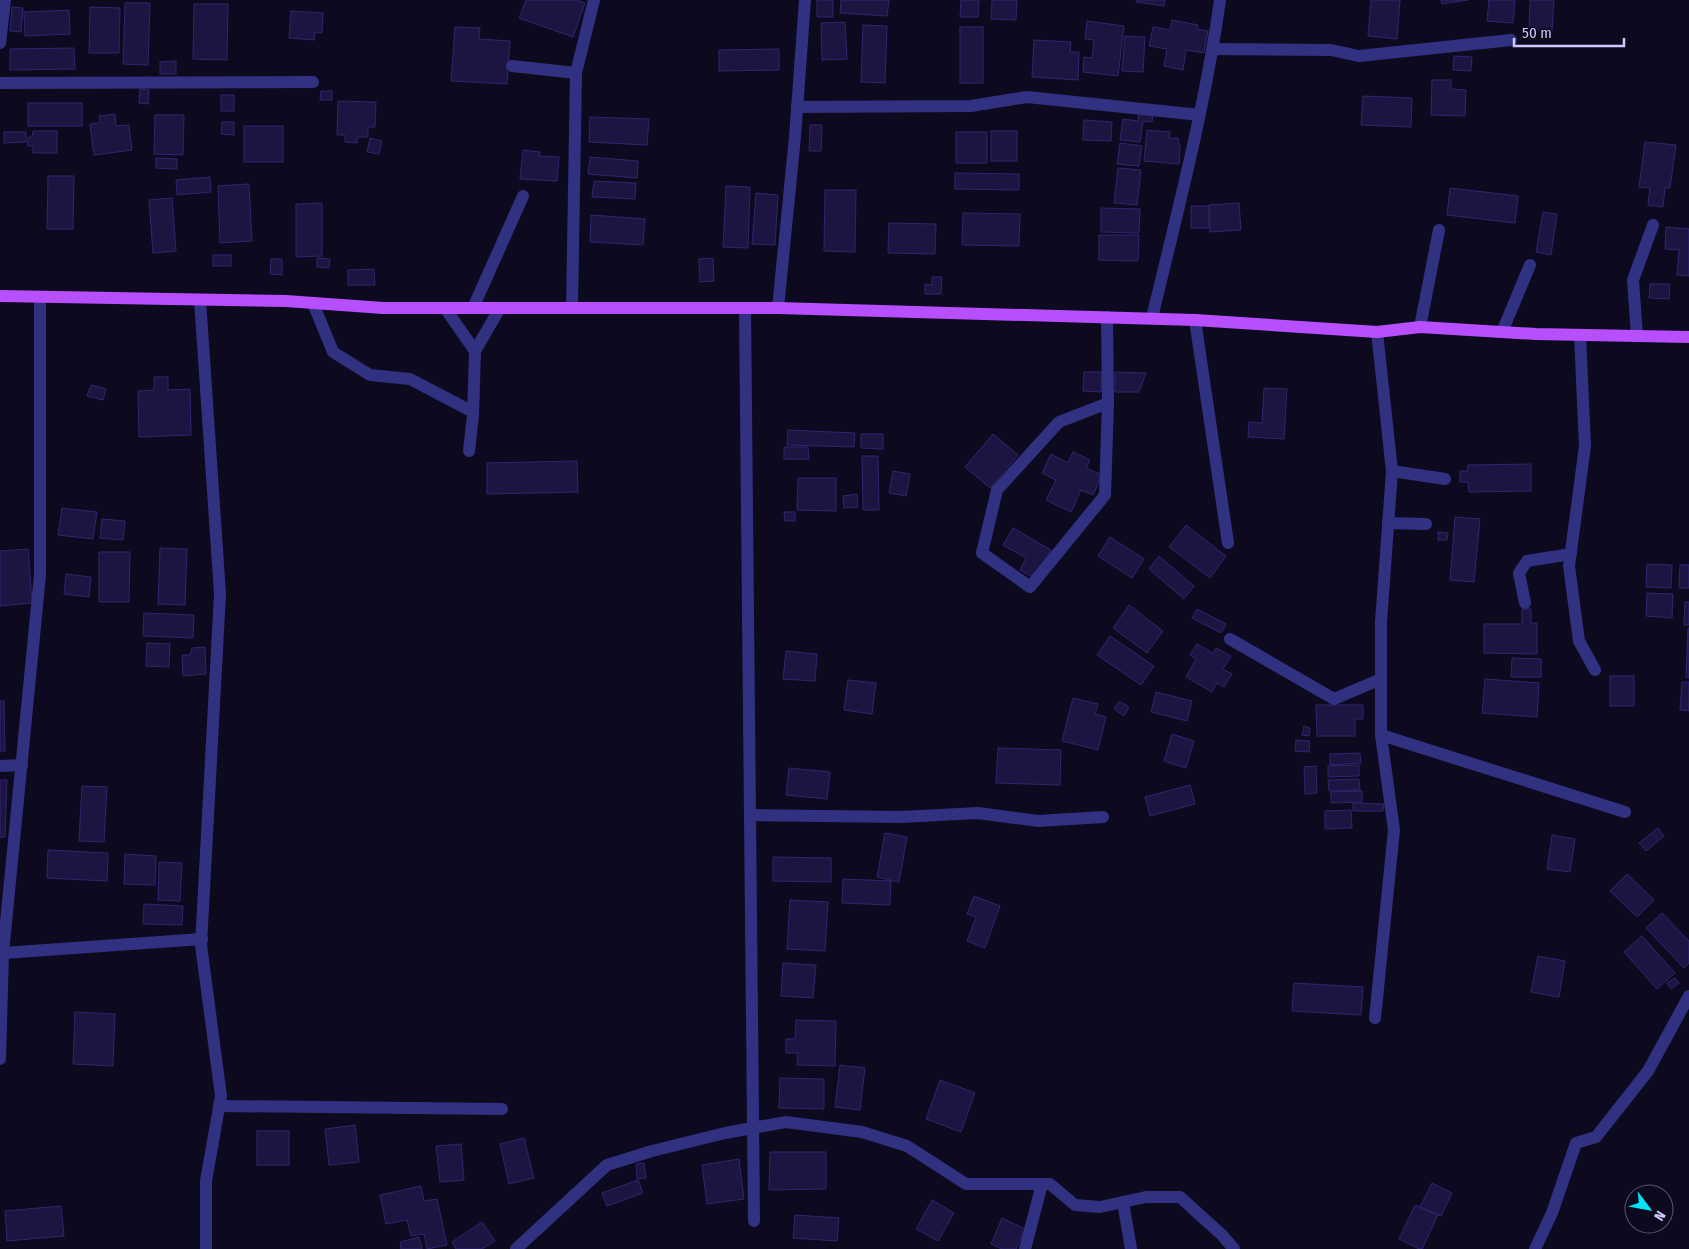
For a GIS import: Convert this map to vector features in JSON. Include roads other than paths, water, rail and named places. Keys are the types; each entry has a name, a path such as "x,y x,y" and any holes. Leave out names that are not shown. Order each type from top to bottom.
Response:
{"main road":[{"path":"0,296 313,303 383,308 778,308 1152,318 1377,332 1420,327 1580,335 1689,337"}],"street":[{"path":"0,43 5,0"},
{"path":"572,308 576,73 594,0"},
{"path":"778,308 805,0"},
{"path":"1152,318 1200,115 1220,0"},
{"path":"1213,49 1331,50 1359,56 1511,40"},
{"path":"512,66 576,73"},
{"path":"0,83 314,82"},
{"path":"797,108 971,106 1027,97 1200,115"},
{"path":"473,308 523,196"},
{"path":"1637,336 1633,280 1653,225"},
{"path":"1420,327 1439,230"},
{"path":"1502,332 1530,265"},
{"path":"0,1060 3,953 40,575 40,297"},
{"path":"200,300 220,594 201,945 221,1096 206,1181 206,1249"},
{"path":"313,303 333,352 370,375 410,379 473,412"},
{"path":"445,308 475,351"},
{"path":"469,451 473,412 475,351 500,308"},
{"path":"745,308 754,1221"},
{"path":"1107,317 1108,402 1105,495 1030,587 982,553 997,490 1059,422 1108,402"},
{"path":"1195,320 1228,543"},
{"path":"1375,1018 1394,830 1381,735 1381,622 1392,470 1377,332"},
{"path":"1580,335 1585,446 1569,566 1578,641 1595,670"},
{"path":"1392,470 1445,479"},
{"path":"1388,523 1426,524"},
{"path":"1525,603 1519,573 1527,561 1571,554"},
{"path":"1230,639 1334,699 1381,679"},
{"path":"1381,735 1624,812"},
{"path":"0,766 22,765"},
{"path":"751,815 901,817 978,813 1038,822 1103,817"},
{"path":"3,953 202,939"},
{"path":"1535,1249 1552,1213 1576,1143 1596,1137 1648,1071 1689,996"},
{"path":"219,1106 502,1109"},
{"path":"516,1249 607,1165 652,1150 725,1132 786,1122 862,1132 907,1146 966,1184 1050,1184 1075,1206 1100,1207 1146,1197 1180,1197 1222,1235 1234,1249"},
{"path":"1025,1249 1042,1184"},
{"path":"1123,1202 1131,1249"}]}
